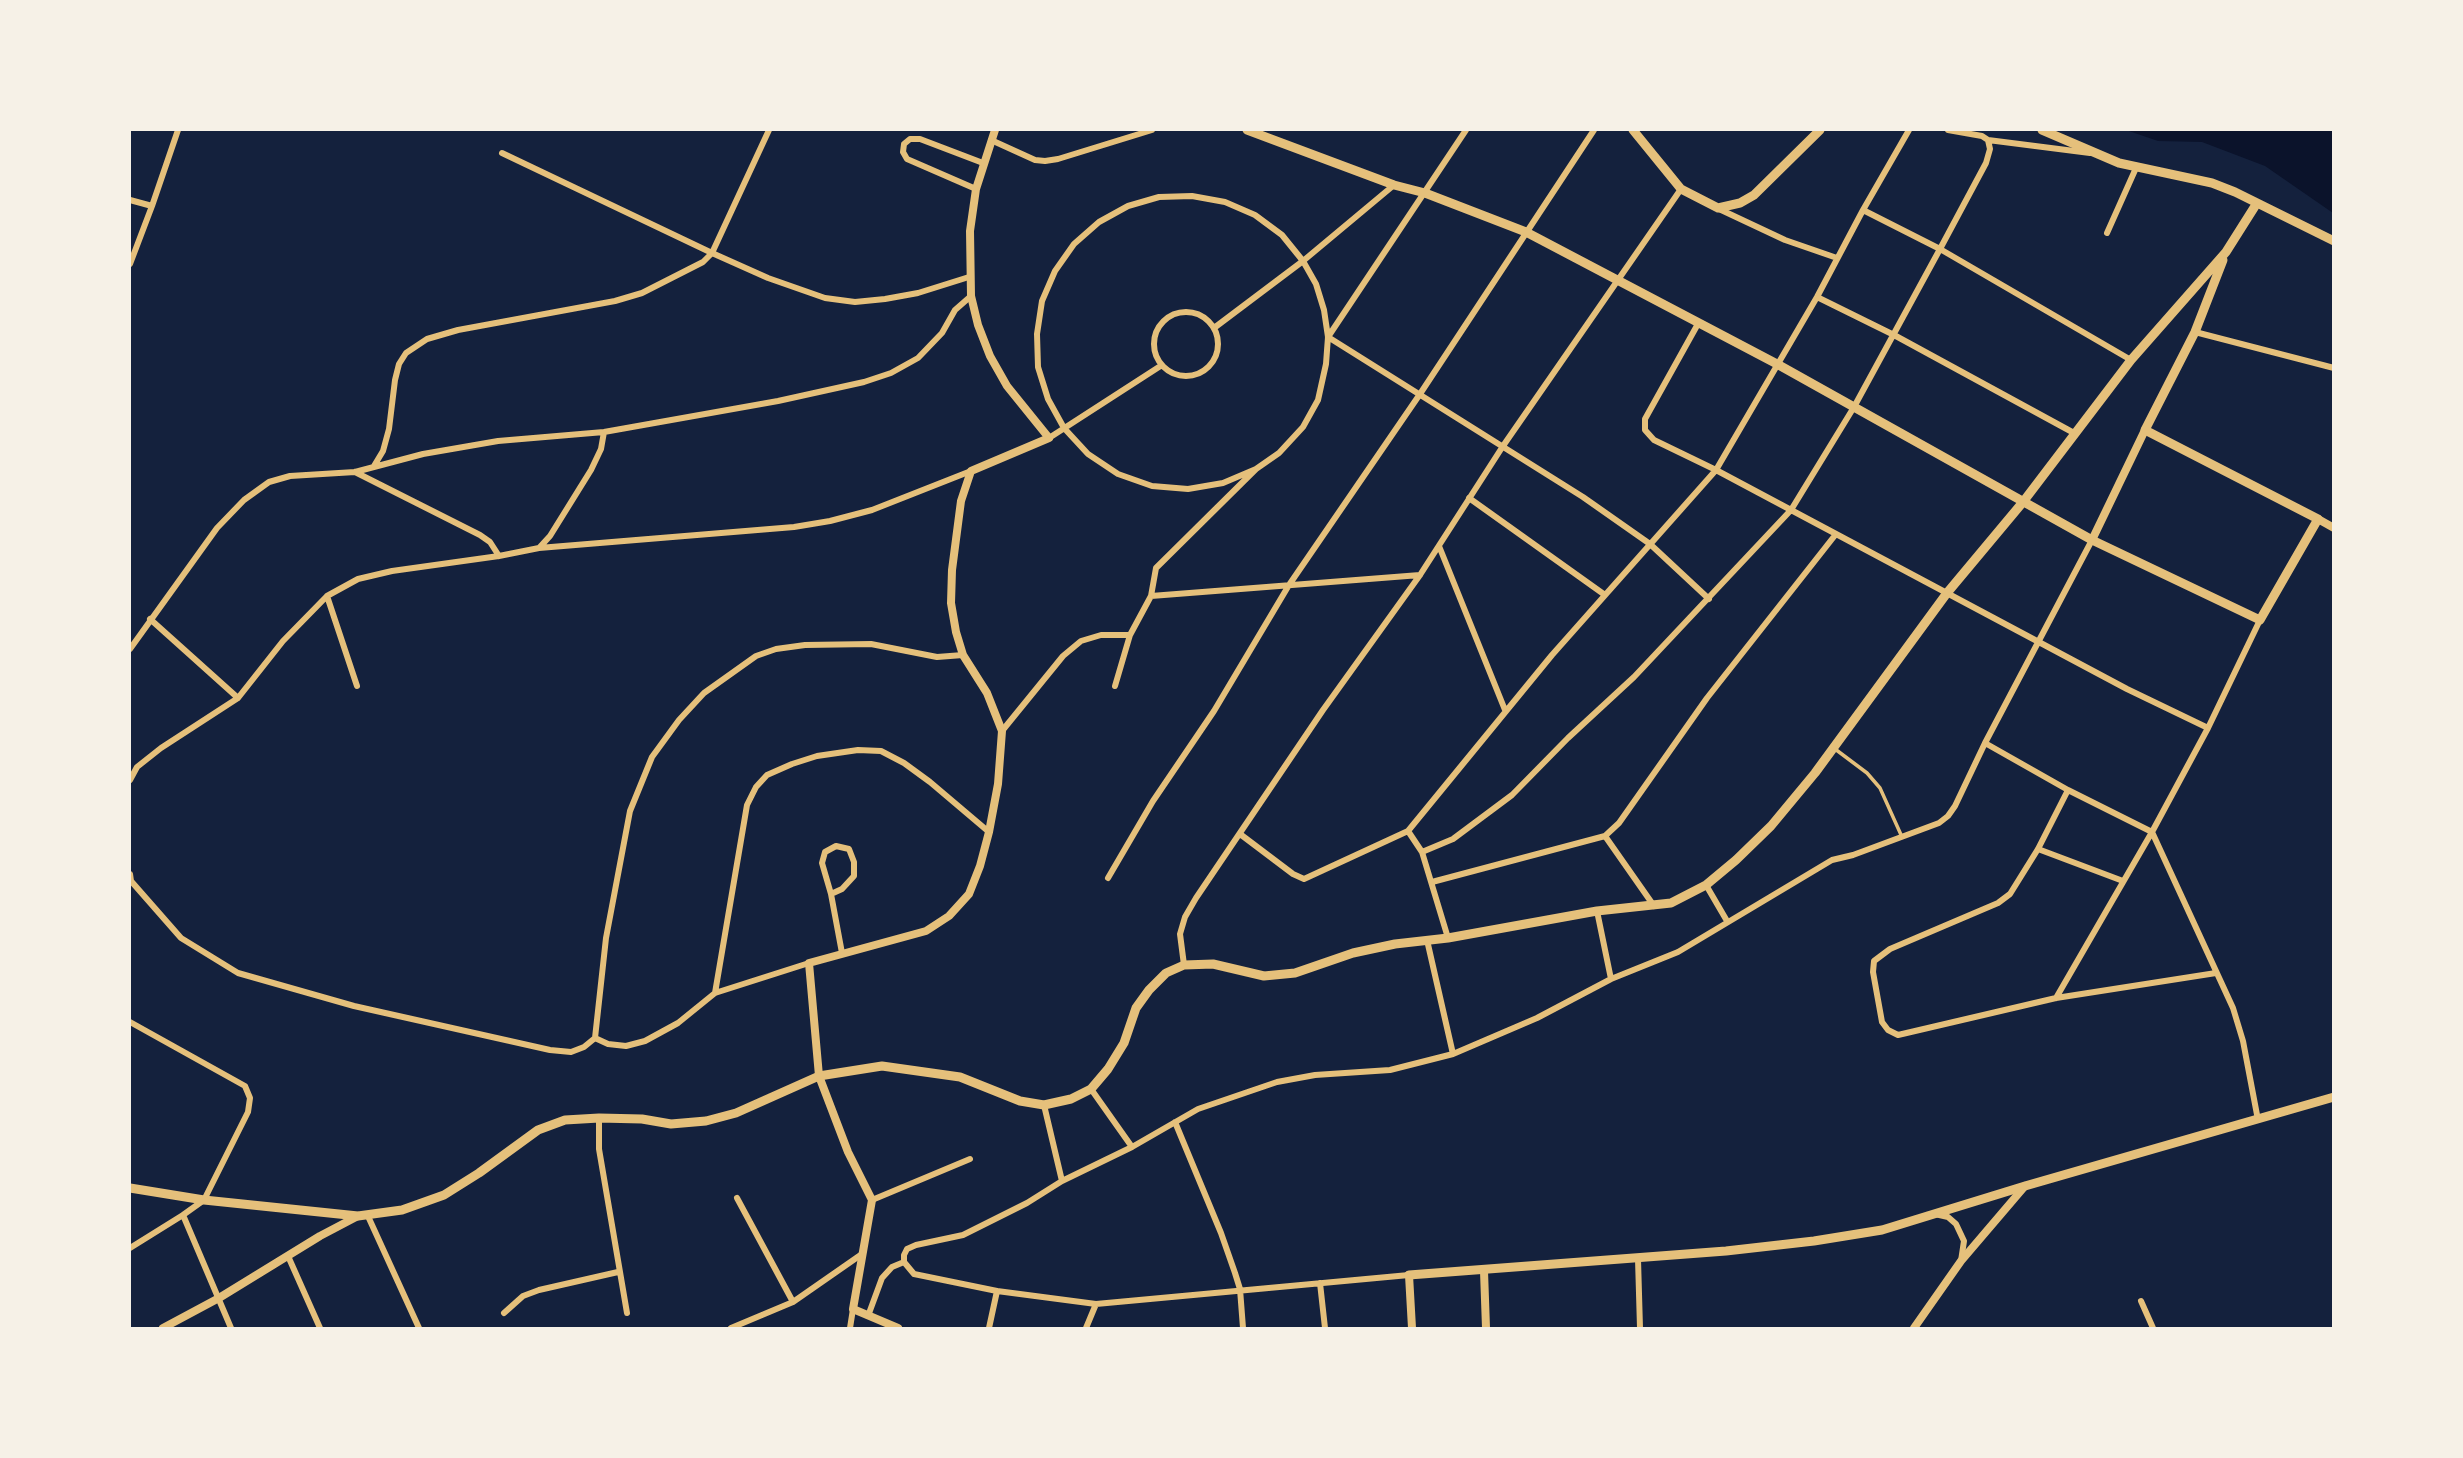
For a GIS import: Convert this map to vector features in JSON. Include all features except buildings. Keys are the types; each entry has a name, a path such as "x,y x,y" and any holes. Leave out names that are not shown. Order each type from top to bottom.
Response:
{"main road":[{"path":"1252,130 1394,186 1425,193 1526,232 1777,364 2092,540 2260,620 2318,519 2145,430 2195,332 2226,252"},
{"path":"1633,130 1681,188 1718,208 1740,203 1754,195 1820,130"},
{"path":"2042,130 2136,168 2212,183 2333,241"},
{"path":"130,1188 204,1200 362,1215 402,1210 444,1195 538,1130 565,1121 598,1118 642,1119 671,1124 706,1121 736,1113 819,1076 882,1066 960,1077 1020,1101 1044,1105 1071,1099 1091,1088 1108,1069 1124,1043 1136,1008 1149,990 1166,972 1184,965 1213,964 1264,976 1295,973 1353,953 1597,911 1671,903 1706,885 1770,826 1833,747 1947,593 2023,502 2131,360 2226,252 2257,203"},
{"path":"1409,1275 1638,1259 1814,1241 1882,1230 2333,1097"}],"street":[{"path":"130,264 177,130"},
{"path":"374,466 383,451 390,429 399,364 406,353 427,339 458,330 615,301 642,293 703,262 712,253 769,130"},
{"path":"995,130 976,189 970,230 971,296 990,356 1007,386 1049,438"},
{"path":"991,140 1035,160 1045,161 1152,130"},
{"path":"1328,337 1466,130"},
{"path":"1108,878 1153,801 1214,711 1289,585 1420,394 1594,130"},
{"path":"1240,834 1304,880 1408,831 1505,710 1716,470 1817,297 1909,130"},
{"path":"1948,130 1982,136 1988,141 2095,153"},
{"path":"976,189 907,159 904,144 910,139 920,139 983,163"},
{"path":"1422,852 1453,839 1512,795 1567,738 1634,677 1791,510 1854,407 1986,163 1990,149 1988,141"},
{"path":"502,153 712,253 768,278 825,298 855,302 918,293 969,277"},
{"path":"2107,233 2136,168"},
{"path":"1214,328 1303,261 1394,186"},
{"path":"1184,965 1180,934 1185,916 1323,710 1420,575 1503,446 1681,188"},
{"path":"1115,686 1130,635 1151,596 1156,568 1256,469 1279,453 1303,427 1318,400 1326,364 1328,337 1316,284 1303,261 1282,235 1255,215 1225,202 1192,196 1160,197 1128,206 1099,222 1074,244 1055,271 1042,301 1037,334 1038,367 1048,399 1064,428 1088,454 1118,474 1153,485 1188,489 1223,483 1256,469"},
{"path":"130,200 152,206"},
{"path":"1718,208 1785,240 1837,258"},
{"path":"1863,210 1940,249 2131,360"},
{"path":"130,649 218,528 244,500 269,482 290,476 355,472 423,454 498,441 604,432 778,401 864,382 891,373 918,358 942,333 962,302 971,296"},
{"path":"1817,297 1894,335 2074,433"},
{"path":"1188,311 1208,319 1214,328 1218,351 1205,370 1182,376 1162,365 1154,345 1155,334 1168,317 1177,312 1188,311"},
{"path":"1699,322 1645,419 1645,430 1654,440 1716,470 2127,689 2208,727"},
{"path":"2195,332 2333,368"},
{"path":"1328,337 1583,497 1650,544 1709,599"},
{"path":"130,780 137,767 161,748 238,698 283,641 327,596 358,579 392,571 539,548 794,527 872,510 1049,438 1162,365"},
{"path":"1412,1328 1409,1275 1096,1304 997,1291 914,1274 904,1262 904,1255 907,1249 916,1245 963,1236 1198,1109 1277,1082 1315,1075 1390,1070 1453,1054 1537,1018 1611,979 1678,952 1832,860 1853,855 1939,823 1955,806 2092,540 2145,430"},
{"path":"539,548 550,536 591,470 601,449 604,432"},
{"path":"595,1038 608,1044 626,1046 645,1041 678,1023 715,993 842,953 926,931 949,916 969,894 981,866 989,832 998,784 1002,731 987,694 963,655 951,603 961,501 971,471"},
{"path":"355,472 480,536 490,542 499,556"},
{"path":"1469,498 1605,595"},
{"path":"2318,519 2333,528"},
{"path":"1432,882 1605,836 1619,823 1707,698 1776,614 1836,534"},
{"path":"1439,546 1505,710"},
{"path":"1151,596 1420,575"},
{"path":"327,596 357,686"},
{"path":"150,618 238,698"},
{"path":"2056,998 2152,832 2208,727 2260,620"},
{"path":"1002,731 1063,656 1081,641 1101,635 1130,635"},
{"path":"130,877 181,937 238,973 354,1006 550,1050 570,1052 584,1047 595,1038 606,938 630,811 652,757 678,720 704,692 756,656 776,649 805,645 871,644 937,657 963,655"},
{"path":"1985,744 2152,832 2233,1008 2244,1041 2258,1120"},
{"path":"715,993 747,805 756,787 767,775 817,756 858,750 881,751 904,763 930,782 989,832"},
{"path":"2068,790 2038,849 2010,894 1998,903 1890,949 1874,961 1873,972 1882,1022 1888,1030 1898,1035 2056,998 2217,973"},
{"path":"1408,831 1422,852 1448,938"},
{"path":"1605,836 1654,906"},
{"path":"831,894 842,889 854,876 854,862 849,849 836,846 825,852 822,863 842,953"},
{"path":"2038,849 2123,881"},
{"path":"1706,885 1727,921"},
{"path":"1597,911 1611,979"},
{"path":"1427,940 1453,1054"},
{"path":"809,963 819,1076 848,1152 872,1200 850,1328"},
{"path":"130,1022 245,1086 250,1098 248,1112 204,1200 130,1248"},
{"path":"1091,1088 1132,1147"},
{"path":"1044,1105 1062,1181"},
{"path":"598,1118 599,1149 627,1313"},
{"path":"1175,1122 1221,1233 1240,1289 1243,1328"},
{"path":"872,1200 970,1159"},
{"path":"1914,1328 1961,1261 2025,1186"},
{"path":"737,1198 793,1302"},
{"path":"1933,1214 1948,1217 1956,1224 1964,1241 1961,1261"},
{"path":"183,1215 231,1328"},
{"path":"163,1328 362,1215 419,1328"},
{"path":"731,1328 793,1302 863,1255"},
{"path":"288,1256 320,1328"},
{"path":"1638,1259 1640,1328"},
{"path":"868,1316 882,1278 892,1267 904,1262"},
{"path":"1484,1271 1486,1328"},
{"path":"504,1313 523,1296 539,1290 618,1272"},
{"path":"1320,1283 1325,1328"},
{"path":"989,1328 997,1291"},
{"path":"2141,1301 2153,1328"},
{"path":"1086,1328 1096,1304"},
{"path":"853,1309 892,1327"}],"lane":[{"path":"1833,747 1867,773 1880,788 1902,837"}],"water":[{"path":"2126,130 2333,130 2333,213 2265,166 2202,142 2158,141"}]}
